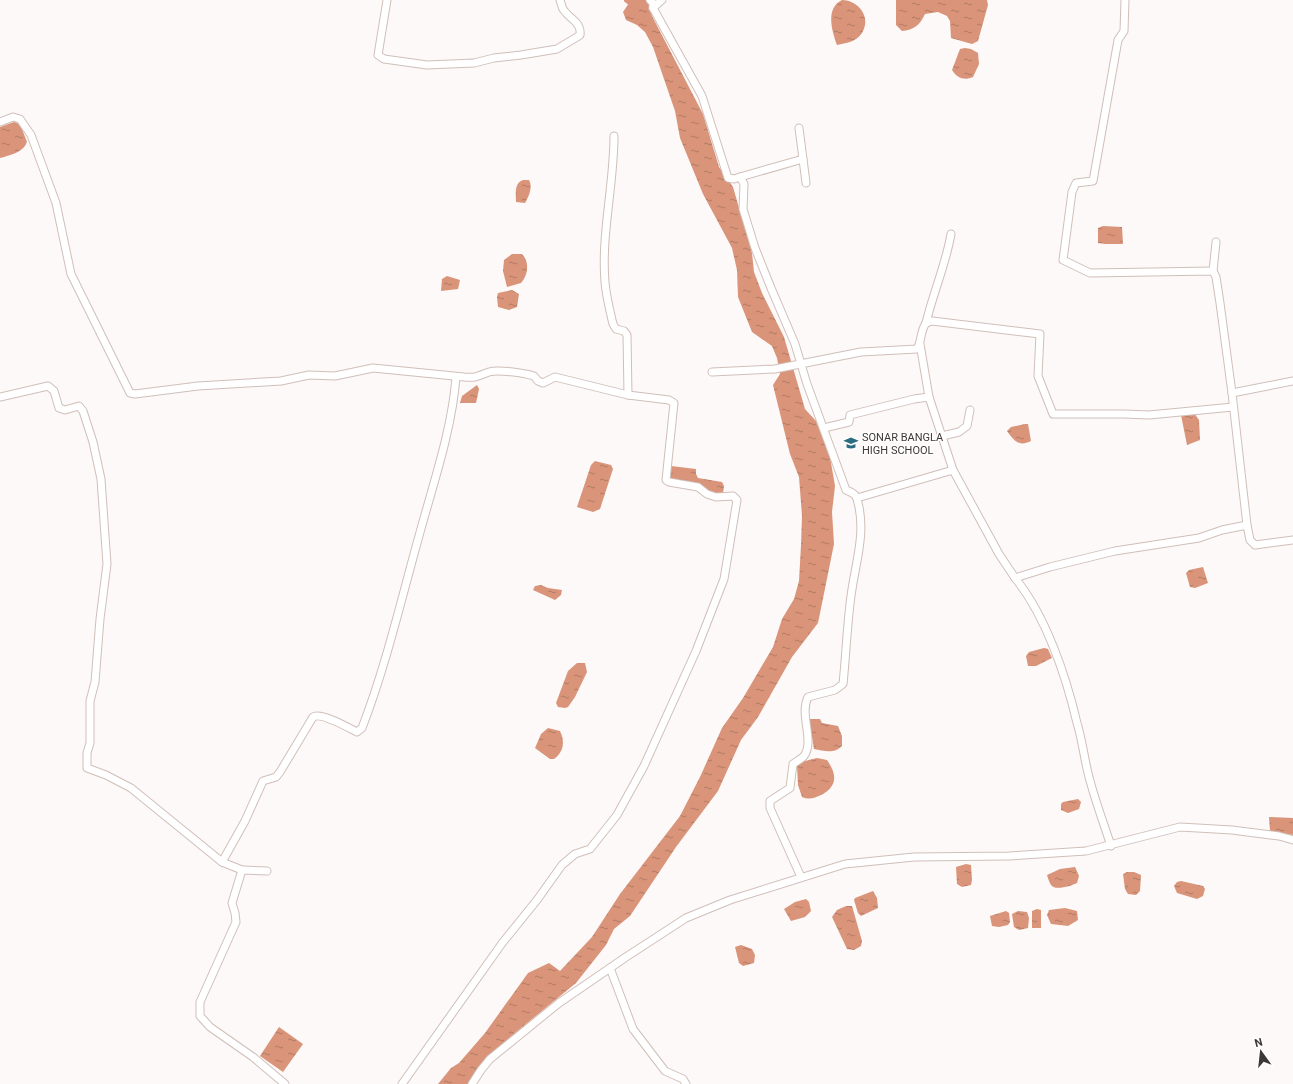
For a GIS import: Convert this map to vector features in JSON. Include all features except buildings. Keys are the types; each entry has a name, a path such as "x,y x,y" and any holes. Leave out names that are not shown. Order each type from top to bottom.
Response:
{"street":[{"path":"387,0 378,55 384,59 427,65 474,63 494,58 556,49 580,35 581,31 577,23 563,9 560,0"},
{"path":"662,0 652,3 702,96 728,178 734,179 803,159"},
{"path":"1125,0 1124,31 1118,40 1116,47 1093,181 1076,183 1072,192 1063,260 1090,273 1212,271"},
{"path":"0,122 13,117 20,119 31,135 56,202 71,274 130,392 135,394 198,386 281,381 309,375 335,376 373,368 478,378 490,372 526,374 534,376 538,381 543,383 555,378 628,395 669,400 674,403 666,480 669,482 698,487 708,494 716,497 733,496 737,500 724,579 696,651 644,766 617,815 590,849 575,854 562,865 537,900 503,942 402,1084"},
{"path":"799,128 806,184"},
{"path":"614,136 614,157 606,237 605,282 613,324 616,329 624,331 627,335 628,395"},
{"path":"740,177 744,184 744,209 755,248 824,428 846,490 853,493 857,498 861,531 860,547 850,597 843,684 835,690 808,697 805,704 808,746 804,756 793,764 790,788 770,801 770,808 801,877"},
{"path":"951,234 948,252 931,301 926,322 923,326 920,344 929,397 953,470 999,554 1028,594 1051,644 1066,684 1077,722 1088,774 1111,846"},
{"path":"1216,242 1212,271 1216,277 1220,303 1250,540 1255,545 1293,540"},
{"path":"926,322 932,320 1040,334 1038,376 1053,414 1150,415 1233,406"},
{"path":"712,372 775,369 861,352 916,349 920,344"},
{"path":"222,862 245,821 264,781 276,777 280,772 313,717 318,716 342,724 357,732 362,728 378,682 435,479 455,396 456,377"},
{"path":"1232,393 1293,381"},
{"path":"0,397 48,386 51,387 59,408 65,410 76,406 81,408 98,464 101,479 107,564 100,619 95,682 90,701 90,743 87,753 87,768 106,775 131,788 222,862 242,870 267,871"},
{"path":"824,428 849,422 850,415 914,398 929,397"},
{"path":"942,436 959,432 967,426 970,410"},
{"path":"857,498 953,470"},
{"path":"1015,578 1100,554 1199,538 1222,530 1247,525"},
{"path":"472,1084 490,1059 559,1004 610,968 686,918 730,900 801,877 845,864 914,857 1009,856 1086,851 1111,846 1144,835 1180,827 1247,832 1279,836 1293,840"},
{"path":"242,870 232,903 236,922 200,1002 200,1016 210,1027 253,1056 285,1084"},
{"path":"610,968 633,1029 665,1071 683,1079 686,1084"}],"water":[{"path":"631,0 652,0 650,9 652,16 703,114 719,167 733,187 752,253 754,272 762,293 784,337 805,409 816,421 830,457 835,486 832,512 834,544 818,623 792,657 758,717 741,740 718,791 676,847 630,916 614,929 606,945 576,983 509,1038 476,1072 469,1084 438,1084 451,1068 459,1063 485,1033 528,973 549,963 560,971 592,937 620,894 680,816 700,777 722,728 743,698 773,647 782,619 794,599 799,581 802,516 799,477 790,454 773,385 780,374 777,358 772,346 752,332 738,297 737,270 732,248 703,194 680,138 675,111 653,47 645,32 637,25 626,20 623,12"},
{"path":"842,0 853,3 862,10 865,27 860,36 851,42 837,45 831,20 833,8"},
{"path":"896,0 987,0 988,5 978,41 972,44 951,38 950,21 947,16 938,12 925,14 916,26 902,31 896,25"},
{"path":"960,49 971,49 978,53 979,64 973,77 967,79 958,77 952,70"},
{"path":"14,122 20,124 27,142 19,151 12,155 0,158 0,127"},
{"path":"529,180 531,189 525,203 516,202 517,186 520,181"},
{"path":"1103,226 1122,227 1123,244 1098,243 1098,228"},
{"path":"512,254 522,254 525,257 527,272 521,283 507,287 503,271 504,260"},
{"path":"447,276 460,280 458,289 441,291 442,279"},
{"path":"512,290 519,294 517,307 509,310 498,307 498,293"},
{"path":"477,385 479,389 476,403 460,403 462,396"},
{"path":"1194,413 1199,420 1200,440 1187,445 1181,415"},
{"path":"1028,424 1031,441 1027,443 1017,442 1007,431 1011,427"},
{"path":"595,461 611,465 613,469 600,509 593,512 577,507 591,465"},
{"path":"671,466 696,469 698,478 722,482 724,486 723,493 718,495 669,479"},
{"path":"1203,567 1208,583 1195,588 1190,587 1186,573 1189,570"},
{"path":"541,585 548,588 562,590 561,595 555,600 533,590 535,586"},
{"path":"1044,648 1048,649 1052,658 1036,666 1028,666 1026,656 1029,652"},
{"path":"577,663 585,663 587,672 575,697 568,707 558,707 556,703 568,671"},
{"path":"809,719 820,719 822,723 838,726 842,736 842,746 839,749 832,751 814,749"},
{"path":"548,728 560,731 563,739 562,750 554,759 550,759 535,748 541,734"},
{"path":"817,758 827,760 833,770 833,784 831,788 821,795 812,798 802,797 798,785 797,765 801,762"},
{"path":"1078,799 1081,802 1079,809 1068,813 1061,810 1061,804 1063,802"},
{"path":"1269,817 1293,818 1293,835 1270,831"},
{"path":"966,864 971,865 972,880 971,885 962,887 957,884 956,867"},
{"path":"1075,867 1079,876 1077,883 1059,888 1051,885 1047,875 1060,869"},
{"path":"1127,872 1134,872 1141,875 1140,891 1136,895 1128,894 1125,889 1123,874"},
{"path":"1181,881 1203,886 1205,889 1203,896 1197,899 1177,893 1174,886 1177,882"},
{"path":"873,891 877,898 878,908 861,916 858,913 854,900 855,898"},
{"path":"806,899 809,902 811,911 805,917 791,921 784,909 795,902"},
{"path":"846,906 852,906 862,941 861,946 854,950 847,949 832,917 837,910"},
{"path":"1065,908 1077,911 1078,920 1068,926 1051,924 1047,915 1049,910"},
{"path":"1037,909 1041,910 1041,928 1032,928 1032,911"},
{"path":"1006,911 1009,913 1010,922 1008,925 999,927 992,926 990,916"},
{"path":"1018,911 1027,912 1029,918 1028,928 1019,930 1014,927 1012,914"},
{"path":"741,945 752,949 755,955 754,963 743,966 739,963 735,947"},
{"path":"279,1027 303,1044 283,1072 260,1056"}],"waterway":[{"path":"627,0 636,7"}],"place":[{"name":"SONAR BANGLA HIGH SCHOOL","path":"851,443"}]}
